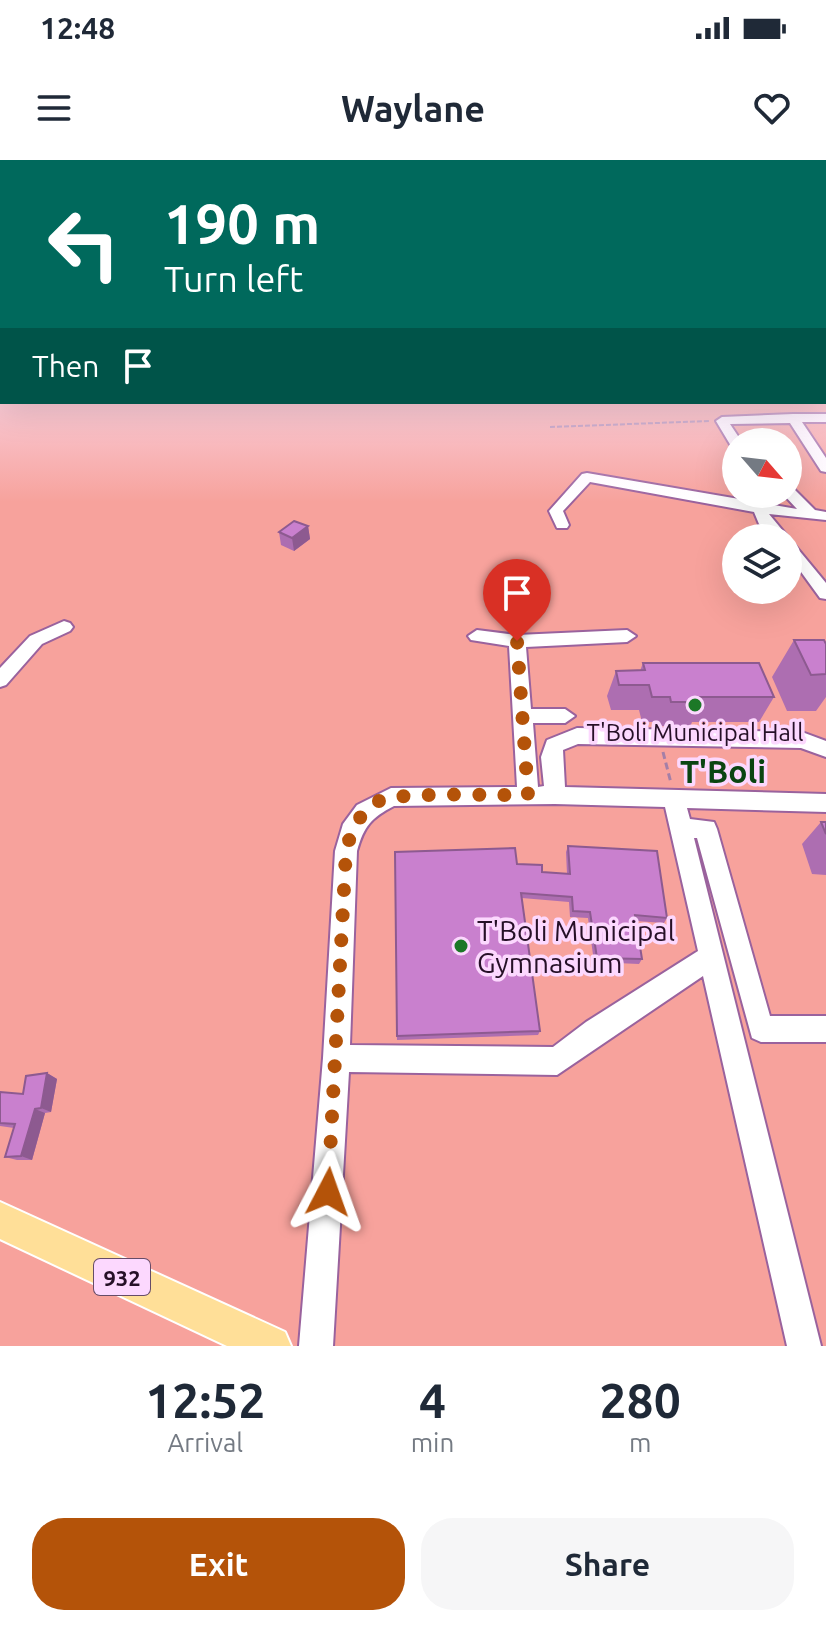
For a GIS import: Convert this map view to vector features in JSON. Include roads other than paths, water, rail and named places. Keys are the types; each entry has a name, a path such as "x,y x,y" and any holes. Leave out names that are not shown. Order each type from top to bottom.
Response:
{"main road":[{"name":"932","path":"0,1220 271,1346"}],"street":[{"path":"750,404 759,419"},
{"path":"788,404 826,468"},
{"path":"726,428 722,421 826,418"},
{"path":"562,525 556,511 587,477 760,509 818,516"},
{"path":"802,503 818,516"},
{"path":"760,509 767,524"},
{"path":"802,562 826,594"},
{"path":"0,680 36,640 64,627"},
{"path":"477,636 517,641 627,636"},
{"path":"517,641 528,795"},
{"path":"522,716 565,716"},
{"path":"555,795 551,757 554,745 562,739 577,736 802,740 826,749"},
{"path":"316,1346 336,1058 346,851 354,824 365,811 391,797 555,795 826,803"},
{"path":"674,799 804,1346"},
{"path":"681,828 706,829 761,1029 826,1029"},
{"path":"336,1058 557,1061 595,1031 712,956"}],"place":[{"name":"T'Boli Municipal Hall","path":"695,705"},
{"name":"T'Boli Municipal Gymnasium","path":"461,946"}],"district":[{"name":"T'Boli","path":"723,771"}]}
